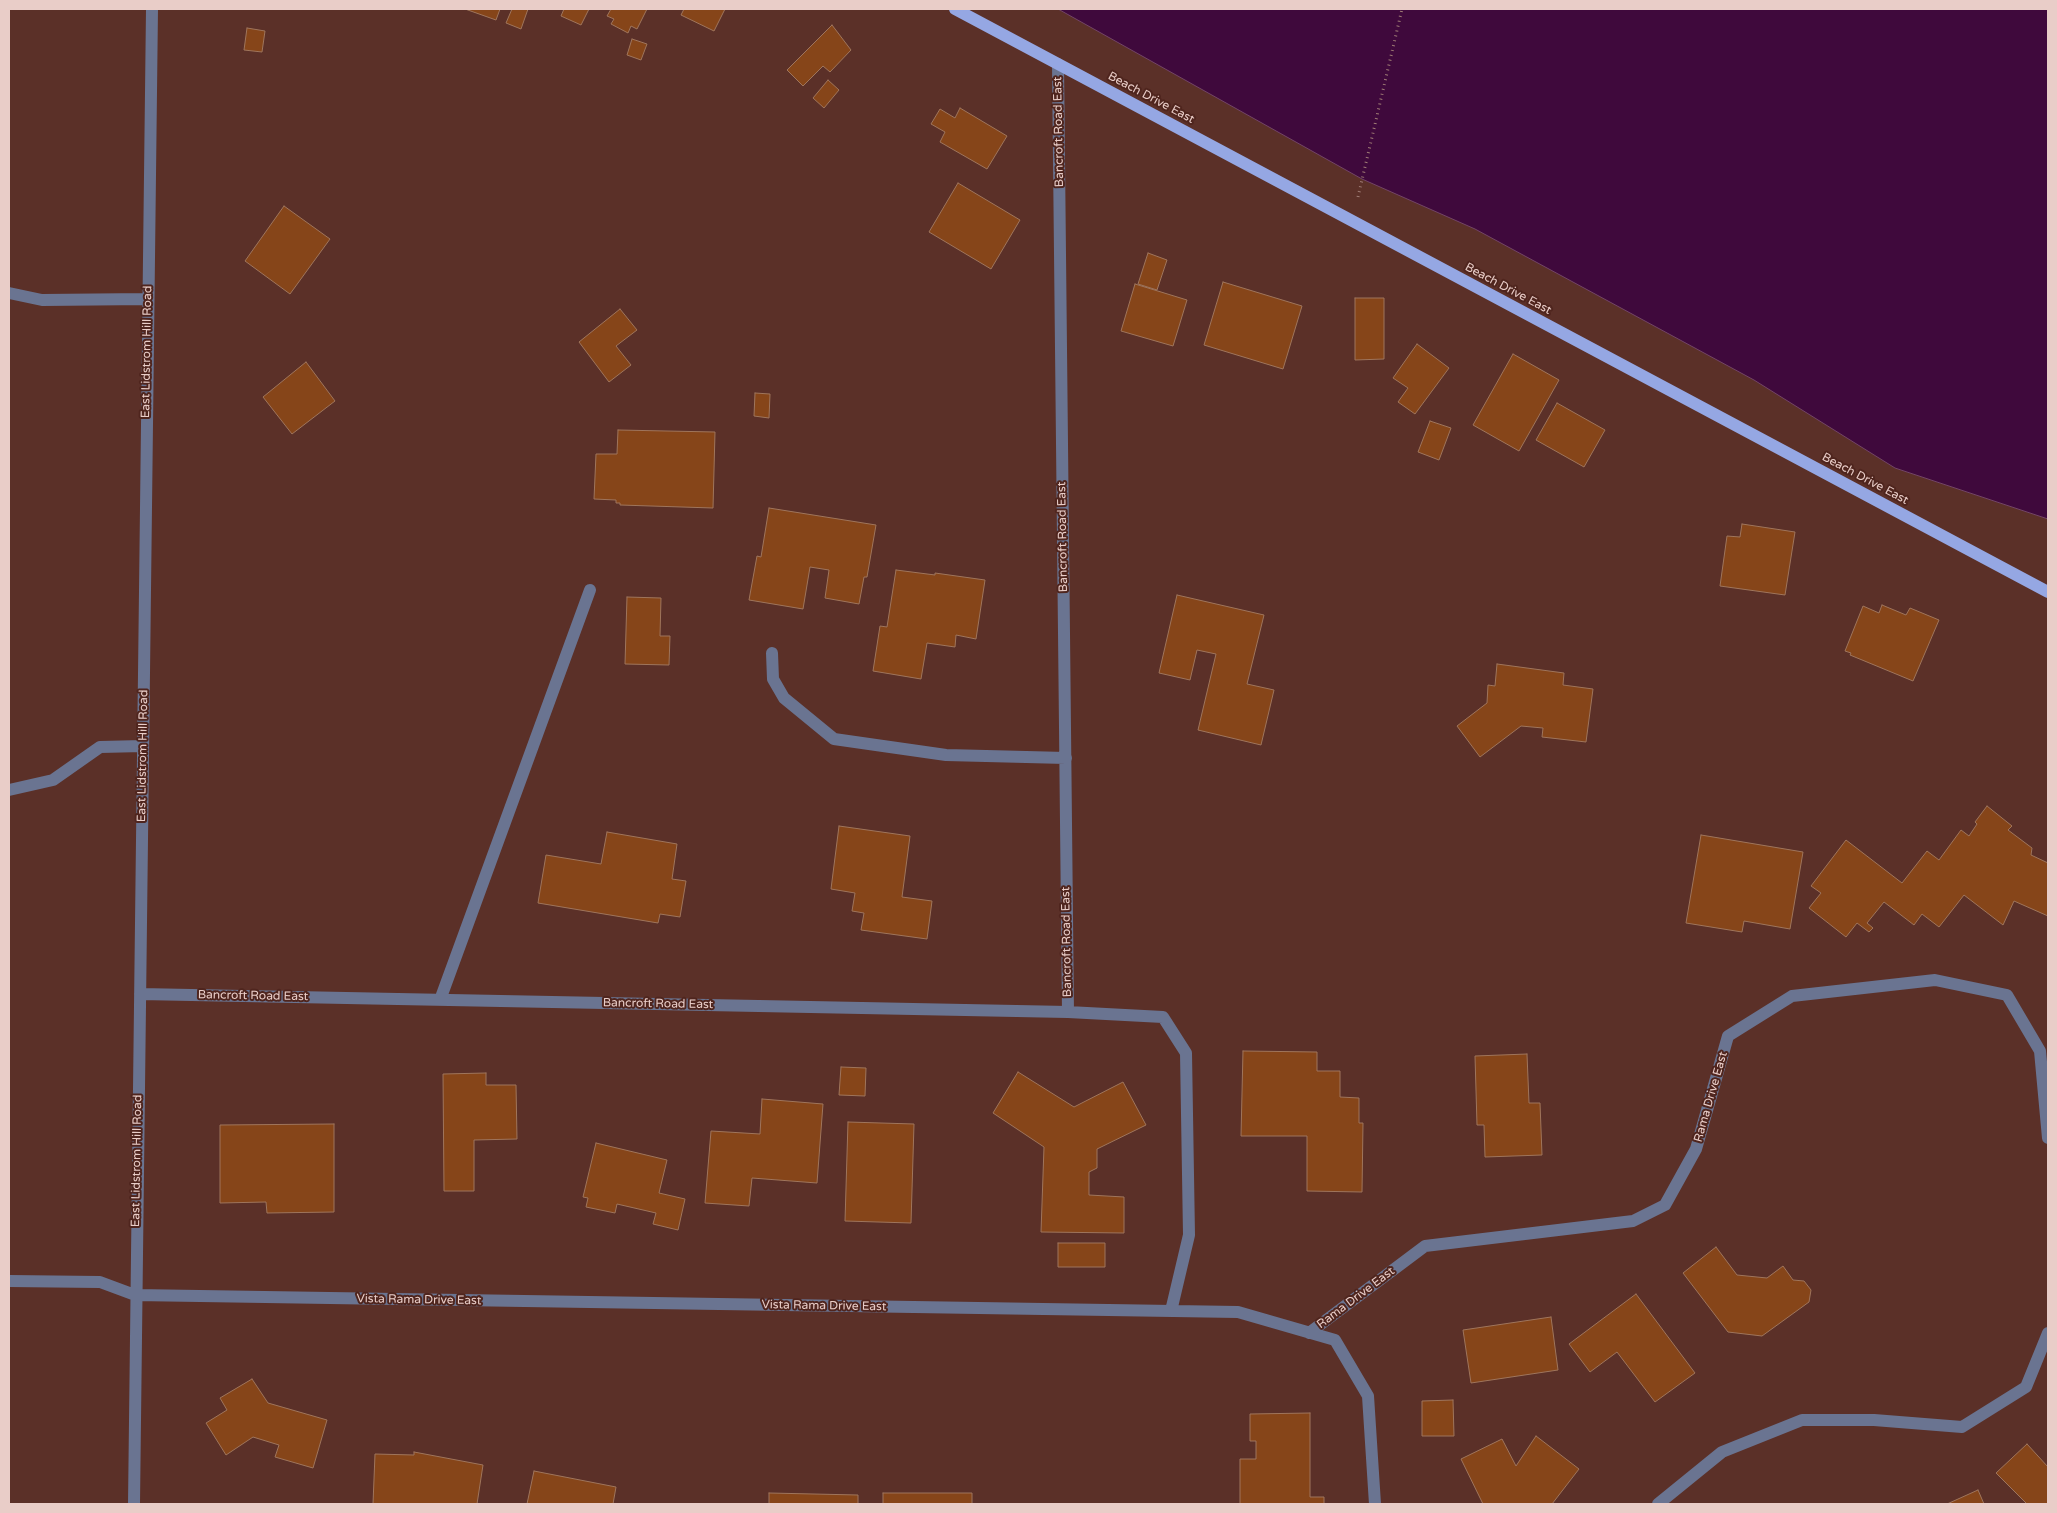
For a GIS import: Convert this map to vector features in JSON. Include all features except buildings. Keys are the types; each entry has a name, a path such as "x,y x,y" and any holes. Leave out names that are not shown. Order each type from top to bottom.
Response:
{"main road":[{"name":"Beach Drive East","path":"955,9 2048,592"}],"street":[{"name":"East Lidstrom Hill Road","path":"134,1504 152,9"},
{"name":"Bancroft Road East","path":"140,994 1068,1012 1058,64"},
{"path":"9,293 42,300 148,299"},
{"path":"440,1000 590,590"},
{"path":"772,652 772,679 784,698 834,739 946,755 1066,758"},
{"path":"9,790 53,780 100,747 143,746"},
{"name":"Rama Drive East","path":"1309,1333 1425,1246 1633,1221 1665,1205 1696,1149 1728,1036 1792,996 1935,980 2007,995 2040,1051 2048,1138"},
{"path":"1068,1012 1163,1016 1186,1053 1189,1235 1171,1311"},
{"name":"Vista Rama Drive East","path":"9,1281 100,1282 136,1295 1238,1312 1335,1340 1368,1396 1375,1504"},
{"path":"1658,1504 1722,1452 1802,1420 1874,1420 1962,1427 2026,1387 2048,1333"}],"path":[{"path":"1358,198 1402,9"}],"shaded area":[{"path":"1058,9 2048,9 2048,519 1895,468 1754,380 1475,229 1362,179"}]}
